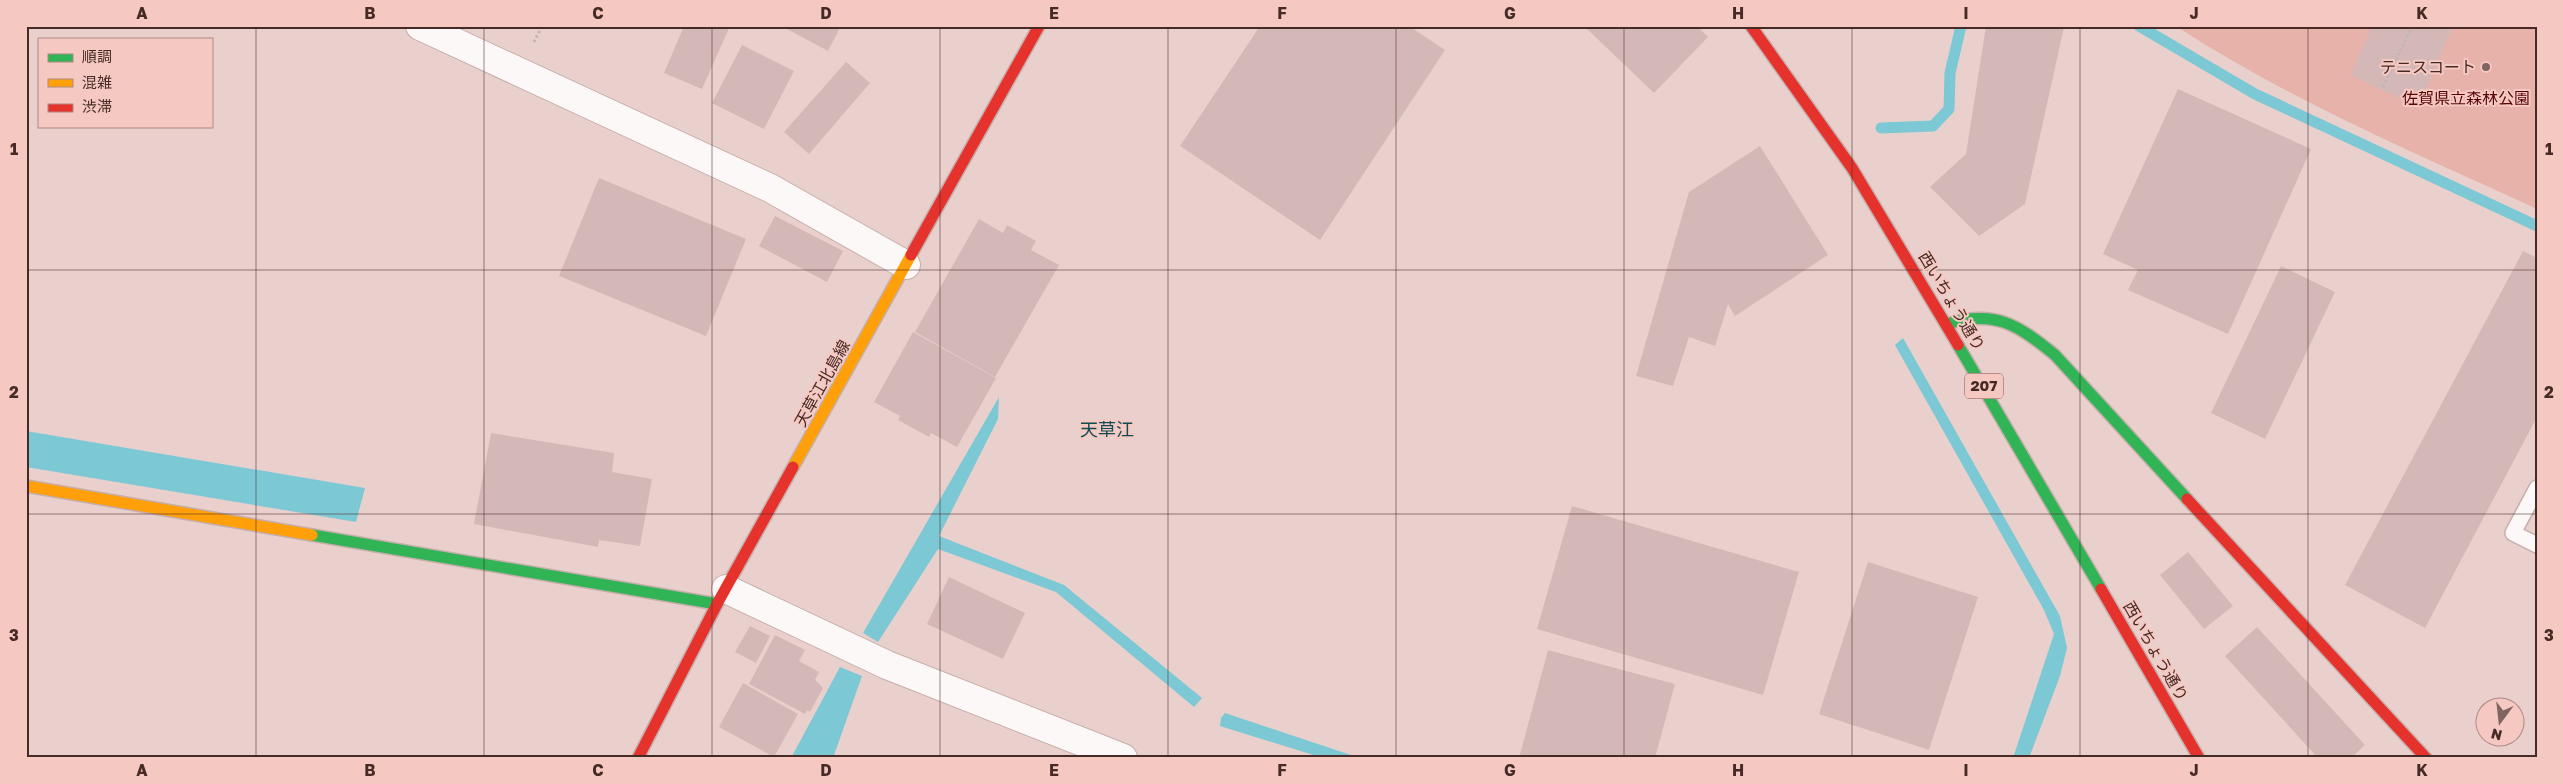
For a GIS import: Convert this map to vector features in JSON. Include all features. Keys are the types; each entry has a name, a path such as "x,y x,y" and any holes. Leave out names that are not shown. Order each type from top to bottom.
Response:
{"main road":[{"name":"天草江北島線","path":"638,758 721,597 1039,26"},
{"name":"西いちょう通り","path":"1751,26 1852,168 1947,324 2199,758"},
{"path":"1947,324 1977,317 2002,321 2026,331 2055,355 2426,758"},
{"path":"26,486 721,597"}],"street":[{"path":"420,26 770,188 906,265"},
{"path":"721,597 1123,758"}],"lane":[{"path":"2537,488 2514,533 2537,545"}],"path":[{"path":"2384,87 2412,26"}],"green space":[{"name":"佐賀県立森林公園","path":"2176,26 2537,26 2537,209 2308,102 2219,53"}],"water":[{"path":"1903,338 2060,616 2067,648 2060,676 2029,758 2013,758 2054,634 2044,610 1895,345"},
{"path":"999,397 998,419 939,536 1064,585 1202,698 1194,707 1056,592 938,549 878,642 863,633"},
{"path":"26,431 365,488 356,522 26,467"},
{"path":"840,667 862,676 833,758 791,758"},
{"path":"1225,713 1360,758 1323,758 1220,726 1221,718"}],"building":[{"path":"684,26 730,26 702,89 664,73"},
{"path":"786,26 841,26 828,51 785,28"},
{"path":"1260,26 1409,26 1445,50 1320,240 1180,146"},
{"path":"1584,26 1697,26 1708,37 1654,93"},
{"path":"1986,26 2064,27 2025,204 1979,236 1930,187 1966,154"},
{"path":"2372,26 2453,26 2418,107 2351,75"},
{"path":"742,45 794,71 764,129 712,103"},
{"path":"846,62 870,83 809,154 784,132"},
{"path":"2178,89 2311,149 2228,334 2128,290 2138,270 2103,254"},
{"path":"1760,146 1828,255 1735,316 1728,304 1715,346 1689,337 1673,386 1636,376 1689,192"},
{"path":"599,178 746,239 706,336 559,276"},
{"path":"775,216 843,251 827,282 759,246"},
{"path":"979,219 1003,233 1007,225 1036,241 1031,250 1059,265 995,377 915,332"},
{"path":"2523,251 2537,258 2537,417 2425,628 2345,585"},
{"path":"2281,266 2335,292 2265,439 2211,413"},
{"path":"913,332 996,378 957,447 931,433 929,437 898,420 900,416 874,402"},
{"path":"491,433 614,453 612,472 652,479 640,546 599,540 598,547 474,524"},
{"path":"1572,506 1799,572 1763,695 1537,629"},
{"path":"2188,552 2233,606 2204,629 2160,575"},
{"path":"1868,562 1978,597 1929,750 1819,714"},
{"path":"949,577 1025,613 1003,659 927,624"},
{"path":"750,626 770,636 756,663 735,652"},
{"path":"2257,627 2365,745 2351,758 2318,758 2225,656"},
{"path":"775,635 805,650 799,661 819,672 815,680 823,688 810,712 807,710 805,714 749,684"},
{"path":"1548,650 1675,684 1655,758 1519,758"},
{"path":"743,683 798,714 774,757 719,727"}],"waterway":[{"path":"1881,128 1933,126 1949,109 1950,73 1961,26"},
{"path":"2139,26 2255,94 2537,226"}],"traffic: fast":[{"path":"1947,324 1979,318 1993,319 2017,328 2042,344 2055,355 2187,499"},
{"path":"1958,345 2101,589"},
{"path":"312,535 717,604"}],"traffic: slow":[{"path":"793,467 911,255"},
{"path":"26,486 312,535"}],"traffic: jam":[{"path":"911,255 1039,26"},
{"path":"1751,26 1852,168 1958,345"},
{"path":"638,758 717,604 793,467"},
{"path":"2187,499 2426,758"},
{"path":"2101,589 2199,758"}],"place":[{"name":"テニスコート","path":"2486,67"}],"district":[{"name":"天草江","path":"1107,430"}]}
